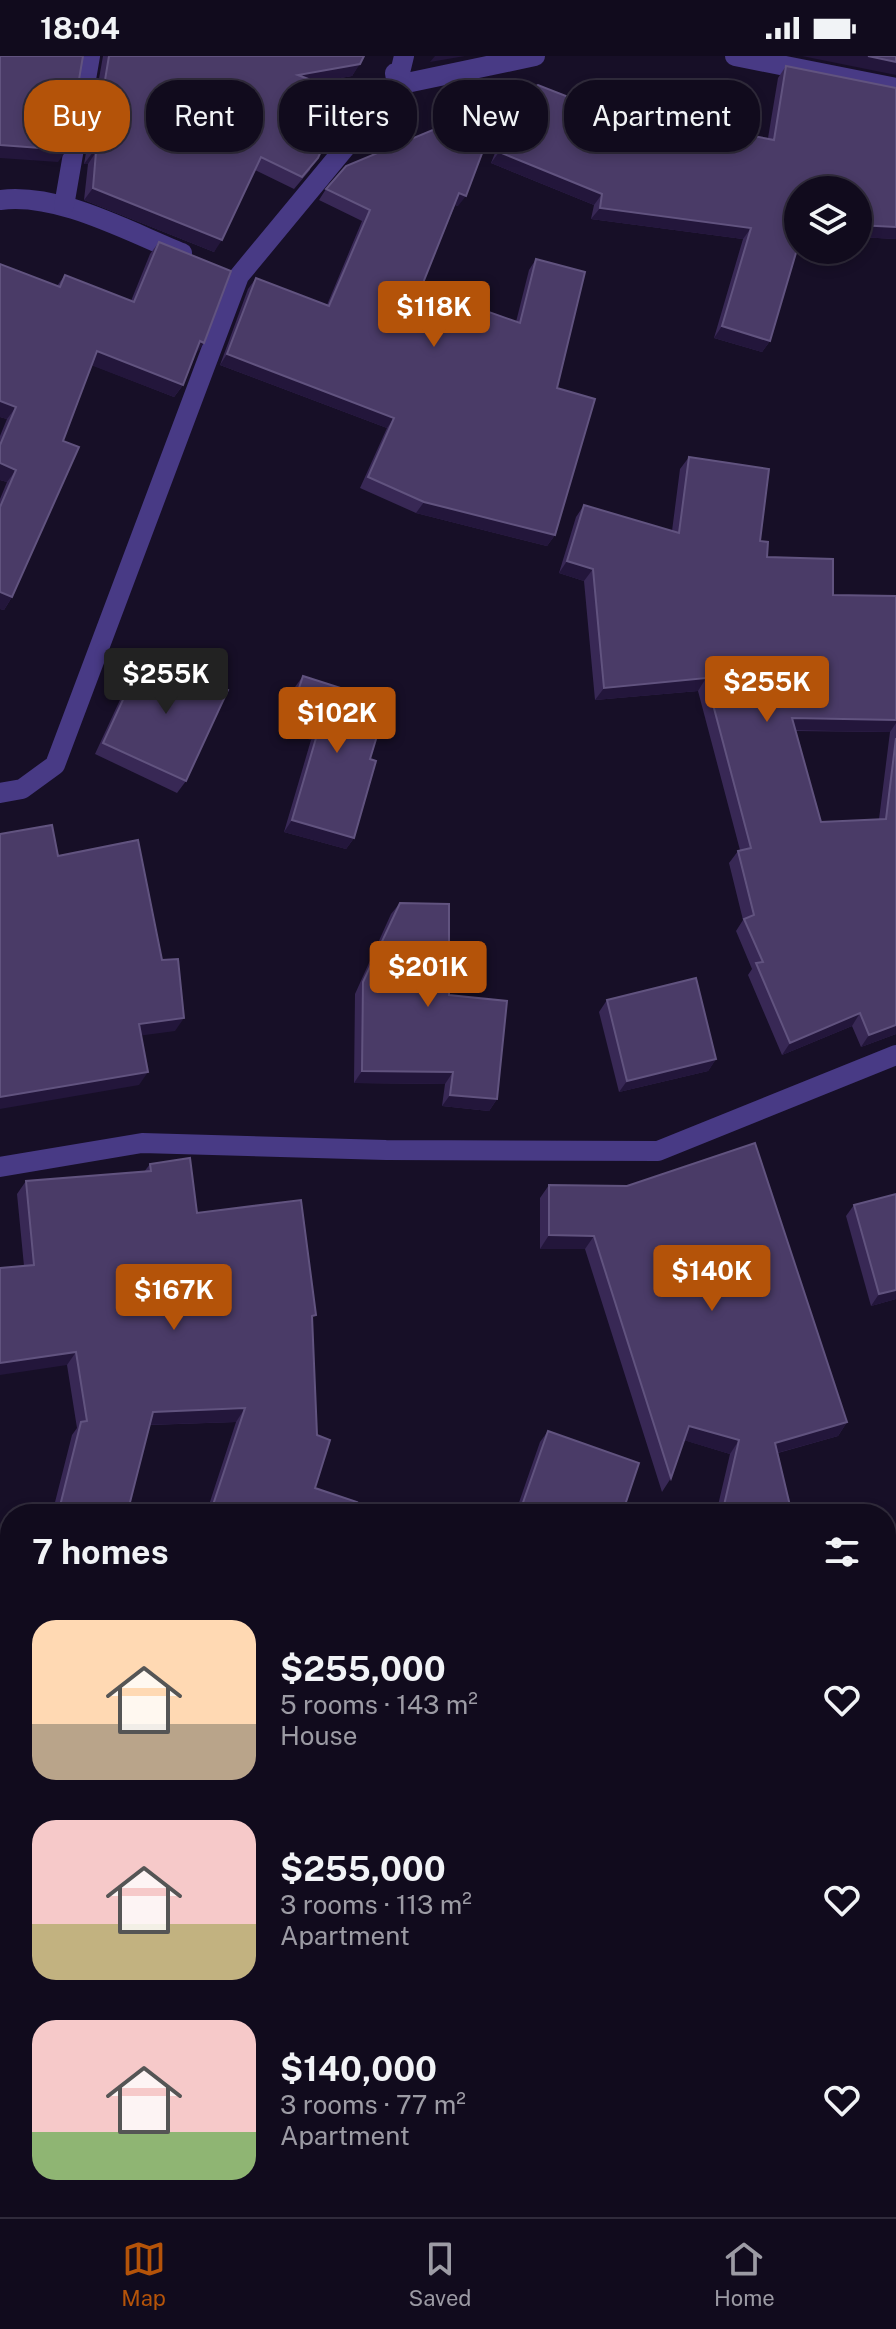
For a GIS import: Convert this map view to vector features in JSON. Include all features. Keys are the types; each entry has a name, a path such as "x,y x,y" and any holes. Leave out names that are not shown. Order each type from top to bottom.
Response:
{"street":[{"path":"64,206 90,56"},
{"path":"393,56 396,80"},
{"path":"398,80 404,56"},
{"path":"417,81 535,56"},
{"path":"735,56 896,88"},
{"path":"0,793 22,789 55,765 232,273 338,152"},
{"path":"0,200 17,197 64,206 196,259"},
{"path":"0,1167 142,1143 386,1150 658,1151 896,1055"}],"building":[{"path":"0,56 83,56 79,80 24,80 24,147 0,145"},
{"path":"109,56 364,56 360,64 298,75 311,80 279,80 279,152 321,152 302,177 261,157 222,240 93,188 96,152 130,152 130,80 105,80"},
{"path":"868,56 896,56 896,62"},
{"path":"786,66 896,88 896,227 872,226 872,176 784,176 784,264 793,264 770,341 722,326 751,228 600,208 602,194 499,152 548,152 548,89 564,95 564,152 760,152 760,137 774,140"},
{"path":"433,130 433,152 482,152 466,196 459,193 421,288 520,323 536,259 585,272 557,388 595,399 555,535 424,502 368,477 394,418 227,354 256,278 329,306 370,210 326,189 346,166 380,152 417,152 417,136"},
{"path":"159,242 231,271 204,343 200,341 183,385 97,351 63,441 79,447 12,597 0,592 0,507 16,470 0,463 0,445 16,407 0,401 0,264 60,287 65,275 134,302"},
{"path":"689,457 769,469 760,541 768,542 767,557 833,559 833,595 896,596 896,720 792,718 821,822 886,819 896,738 896,1025 869,1035 860,1013 790,1043 756,963 763,962 744,919 754,915 738,851 751,848 706,678 604,688 593,569 567,561 584,505 679,533"},
{"path":"145,652 228,690 186,781 103,743"},
{"path":"303,676 387,703 370,759 376,761 354,838 292,820 319,728 289,718"},
{"path":"52,825 58,856 138,840 162,960 178,959 184,1018 139,1024 148,1072 0,1097 0,834"},
{"path":"400,903 449,904 449,995 507,1001 497,1099 450,1095 453,1072 362,1071 363,982"},
{"path":"696,978 716,1059 627,1081 607,1000"},
{"path":"755,1143 847,1422 775,1443 790,1504 724,1504 739,1440 689,1426 671,1478 594,1236 549,1235 549,1185 627,1186"},
{"path":"190,1158 197,1213 301,1200 316,1315 312,1316 317,1435 330,1440 315,1488 356,1504 213,1504 245,1408 153,1412 130,1504 60,1504 81,1422 87,1421 76,1352 0,1363 0,1268 34,1265 26,1181 151,1171 150,1164"},
{"path":"896,1194 896,1290 879,1294 854,1205"},
{"path":"548,1431 639,1463 625,1504 522,1504"}]}
